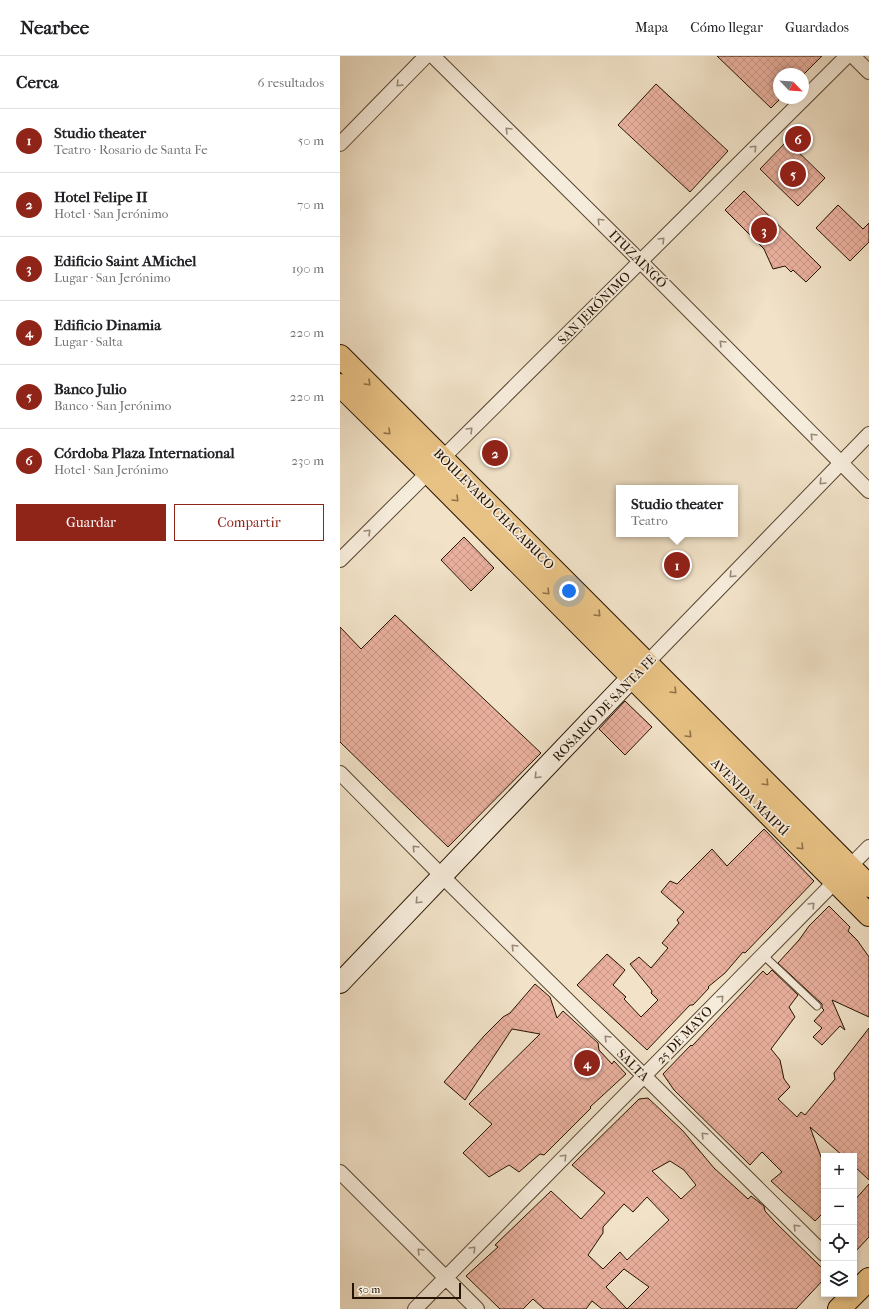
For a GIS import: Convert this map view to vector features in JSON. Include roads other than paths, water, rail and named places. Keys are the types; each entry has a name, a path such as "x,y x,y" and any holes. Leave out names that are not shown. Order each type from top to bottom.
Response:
{"main road":[{"name":"BOULEVARD CHACABUCO","path":"340,356 435,465 639,670"},
{"name":"BOULEVARD CHACABUCO","path":"340,385 435,465"},
{"name":"AVENIDA MAIPÚ","path":"639,670 842,874 869,915"},
{"name":"AVENIDA MAIPÚ","path":"842,874 869,886"},
{"path":"839,1309 860,1290"}],"street":[{"path":"340,144 426,56"},
{"name":"ITUZAINGÓ","path":"433,56 869,491"},
{"name":"SAN JERÓNIMO","path":"340,560 847,56"},
{"path":"853,56 869,72"},
{"name":"ROSARIO DE SANTA FE","path":"340,982 639,670 869,434"},
{"name":"SALTA","path":"340,773 821,1251"},
{"name":"25 DE MAYO","path":"415,1309 869,847"},
{"path":"340,1172 477,1309"}],"lane":[{"path":"763,955 817,1006"}],"place":[{"name":"Córdoba Plaza International","path":"798,139"},
{"name":"Banco Julio","path":"793,174"},
{"name":"Edificio Saint AMichel","path":"764,230"},
{"name":"Hotel Felipe II","path":"495,453"},
{"name":"Studio theater","path":"677,565"},
{"name":"Edificio Dinamia","path":"587,1063"}]}
